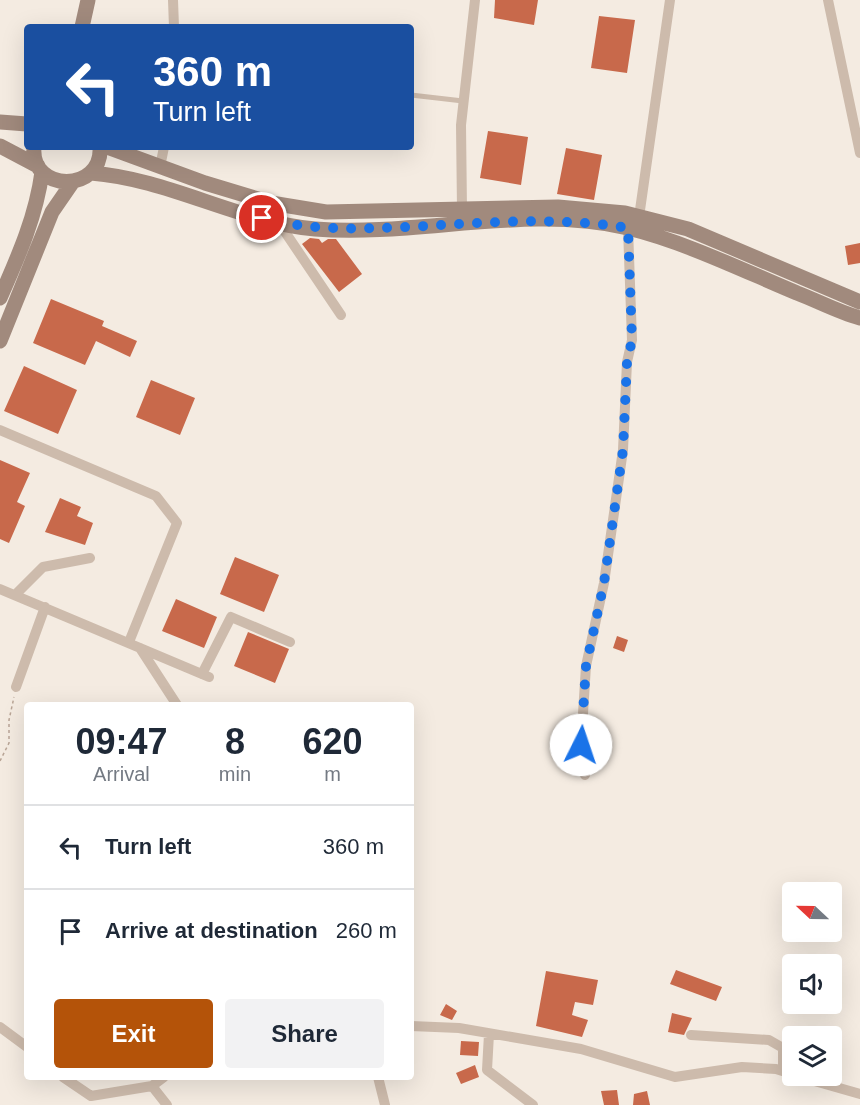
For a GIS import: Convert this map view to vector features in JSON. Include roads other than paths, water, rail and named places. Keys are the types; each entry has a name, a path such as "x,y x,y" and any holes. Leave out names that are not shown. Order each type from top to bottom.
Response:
{"main road":[{"path":"83,24 90,0"},
{"path":"90,0 93,24"},
{"path":"0,122 24,124"},
{"path":"0,146 40,169 50,179 72,183"},
{"path":"0,298 28,230 40,169 35,150"},
{"path":"0,341 52,212 72,183 91,173 98,164 100,150"},
{"path":"114,150 271,203 326,212 558,207 639,217 688,229 860,302"},
{"path":"154,184 160,167"},
{"path":"91,173 130,178 279,223 315,229 533,220 599,223 628,228 681,246 860,318"},
{"path":"681,246 688,229"}],"street":[{"path":"173,0 174,24"},
{"path":"462,210 463,101 475,0"},
{"path":"639,217 670,0"},
{"path":"828,0 860,153"},
{"path":"160,167 163,150"},
{"path":"279,223 341,315"},
{"path":"585,775 581,745 586,666 604,583 623,450 627,362 632,340 628,228"},
{"path":"0,430 156,496 177,523 129,642"},
{"path":"15,595 43,567 90,558"},
{"path":"0,589 206,675 231,617 290,642"},
{"path":"16,687 45,608"},
{"path":"140,647 175,702"},
{"path":"414,1026 459,1028 581,1050 675,1077 742,1067 782,1071"},
{"path":"0,1027 24,1045"},
{"path":"489,1034 487,1070 533,1105"},
{"path":"691,1035 769,1040 782,1047"},
{"path":"67,1080 91,1096 152,1086 160,1080"},
{"path":"379,1080 385,1105"},
{"path":"152,1086 167,1105"},
{"path":"832,1086 860,1094"}],"lane":[{"path":"414,95 463,101"}]}
